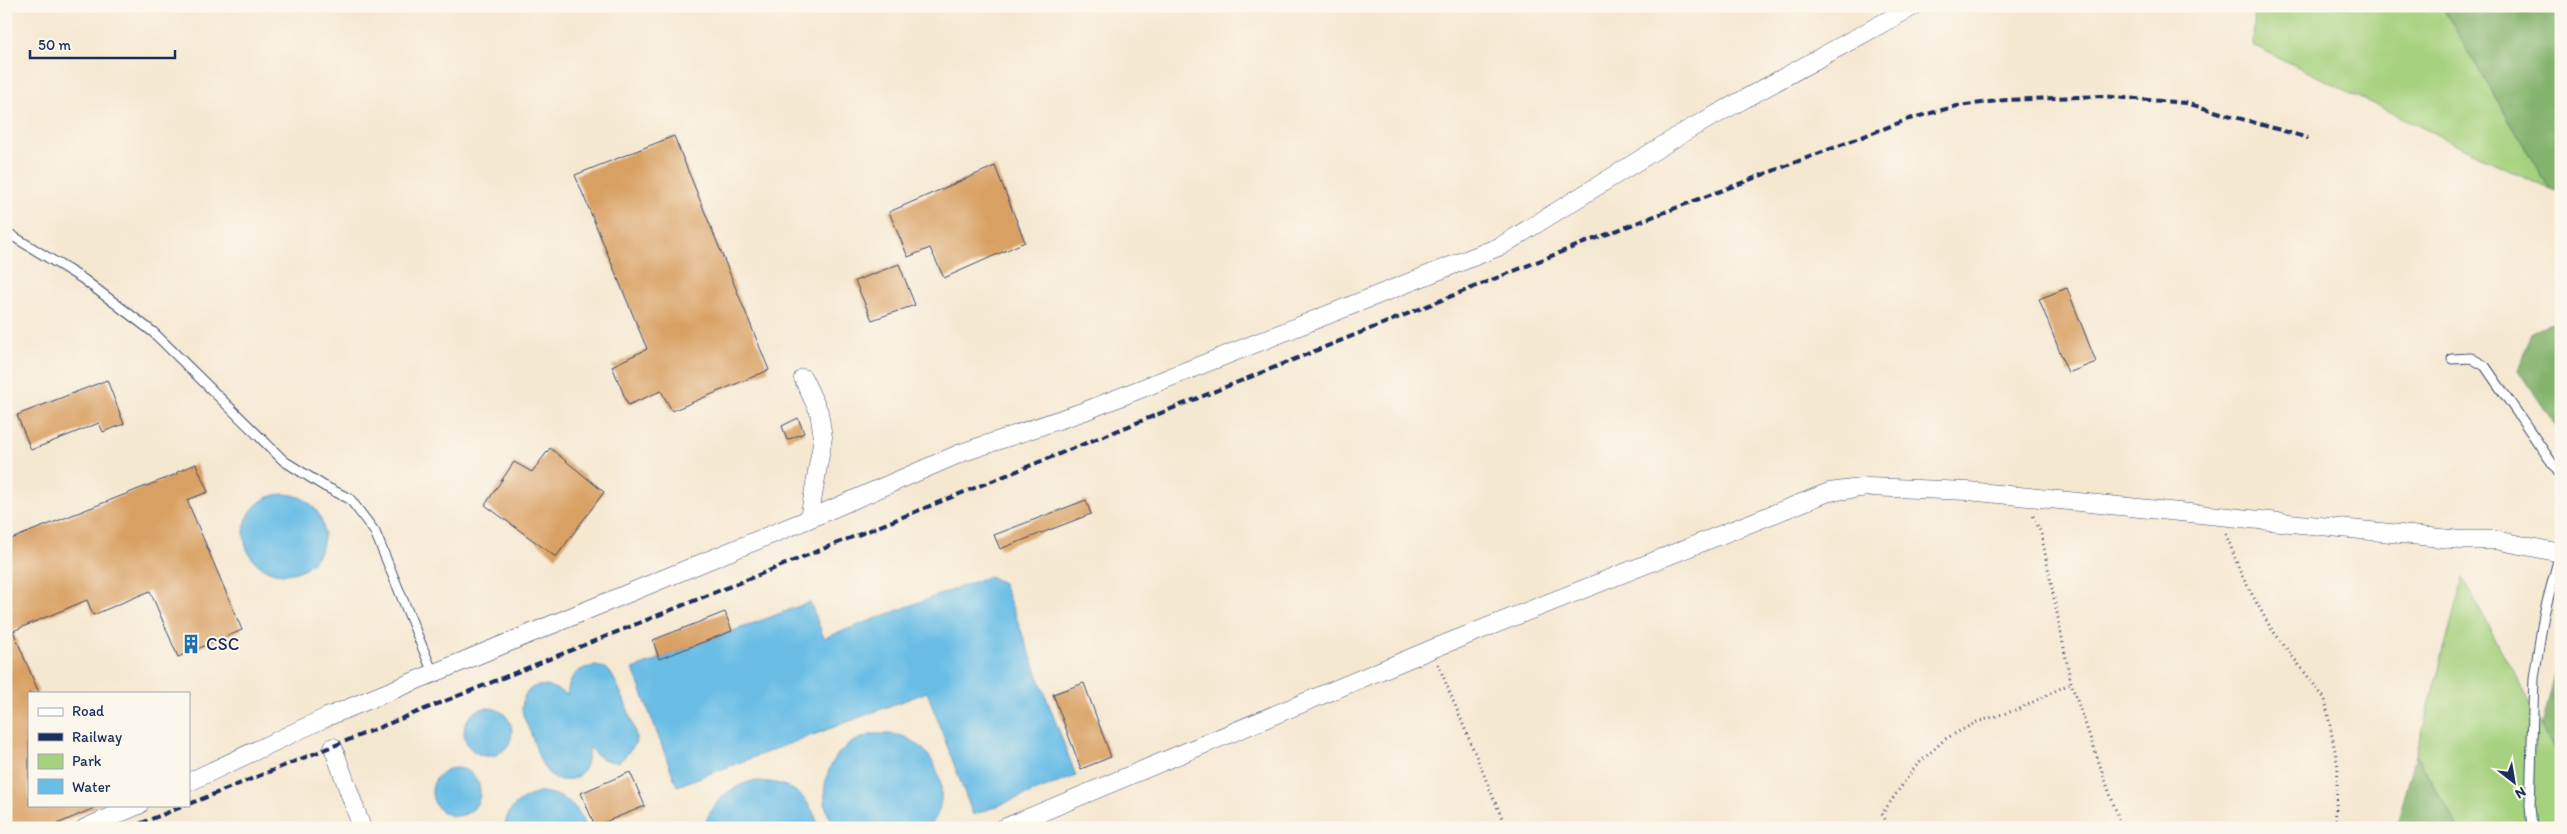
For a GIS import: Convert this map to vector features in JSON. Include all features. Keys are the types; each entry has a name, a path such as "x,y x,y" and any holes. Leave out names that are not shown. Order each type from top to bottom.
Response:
{"street":[{"path":"190,782 327,717 809,519 961,452 1085,411 1501,246 1686,131 1914,6"},
{"path":"803,378 819,412 823,437 809,519"},
{"path":"1004,828 1432,649 1829,492 1868,486 1968,491 2461,540 2495,540 2560,553"},
{"path":"334,747 362,828"},
{"path":"85,828 137,806"}],"lane":[{"path":"6,232 83,279 153,332 284,460 324,486 350,499 375,532 433,673"},
{"path":"2452,359 2471,358 2486,366 2561,476"},
{"path":"2532,828 2530,806 2534,678 2544,614 2560,553"}],"path":[{"path":"2025,497 2040,533 2072,683 2122,828"},
{"path":"2220,517 2242,574 2270,627 2325,700 2338,767 2335,828"},
{"path":"1432,649 1506,828"},
{"path":"1890,828 1882,814 1914,767 1945,739 1977,722 2019,709 2072,683"}],"green space":[{"path":"2255,6 2445,6 2444,10 2550,190 2253,45"},
{"path":"2445,6 2561,6 2561,191 2550,190 2444,10"},
{"path":"2561,320 2561,434 2519,370 2532,332"},
{"path":"2463,578 2561,763 2561,828 2459,828 2416,755"},
{"path":"2561,649 2561,763 2542,727"},
{"path":"2416,755 2459,828 2396,828"}],"water":[{"path":"284,494 299,497 312,506 321,519 324,534 321,549 312,562 299,571 284,574 269,571 256,562 247,549 244,534 247,519 256,506 269,497"},
{"path":"989,576 1003,583 1076,776 973,815 927,692 677,786 633,669 810,602 824,638"},
{"path":"596,666 607,669 611,674 633,725 635,743 619,762 602,759 589,748 585,767 580,774 571,779 562,780 554,778 548,773 540,758 523,714 524,699 527,692 538,686 552,687 567,695 575,674 583,669"},
{"path":"488,708 497,710 505,715 510,723 512,732 510,741 505,749 497,754 488,756 479,754 471,749 466,741 464,732 466,723 471,715 479,710"},
{"path":"873,734 893,734 907,738 930,757 940,780 941,793 936,817 929,828 837,828 831,820 825,800 826,780 829,770 840,752 847,746"},
{"path":"456,768 465,770 473,775 478,783 480,792 478,801 473,809 465,814 456,816 447,814 439,809 434,801 432,792 434,783 439,775 447,770"},
{"path":"752,781 776,783 795,791 809,805 819,828 704,828 711,811 721,798 735,788"},
{"path":"543,792 558,796 570,803 580,814 584,828 505,828 506,820 517,803 529,796"}],"building":[{"path":"674,136 769,370 672,411 661,391 628,405 612,366 647,349 575,175"},
{"path":"995,166 1025,242 944,278 930,248 908,257 889,212"},
{"path":"899,264 915,305 872,320 855,281"},
{"path":"2067,288 2096,362 2068,373 2039,299"},
{"path":"107,380 124,424 103,432 99,423 31,450 17,415"},
{"path":"798,418 804,433 787,440 782,426"},
{"path":"550,448 604,492 556,557 485,505 514,462 532,472"},
{"name":"CSC","path":"196,464 208,492 187,500 242,630 178,657 150,591 93,615 87,600 13,631 39,692 28,692 28,806 99,806 48,828 6,828 6,541 177,474 177,472"},
{"path":"1086,500 1091,514 1000,549 994,535"},
{"path":"725,612 732,631 659,659 653,640"},
{"path":"1084,683 1111,757 1081,769 1053,694"},
{"path":"630,772 645,806 595,826 581,793"}],"railway":[{"path":"190,804 1576,246 1909,119 1957,106 2006,100 2101,96 2186,103 2308,138"},
{"path":"129,828 184,806"}],"place":[{"name":"CSC","path":"191,644"}]}
